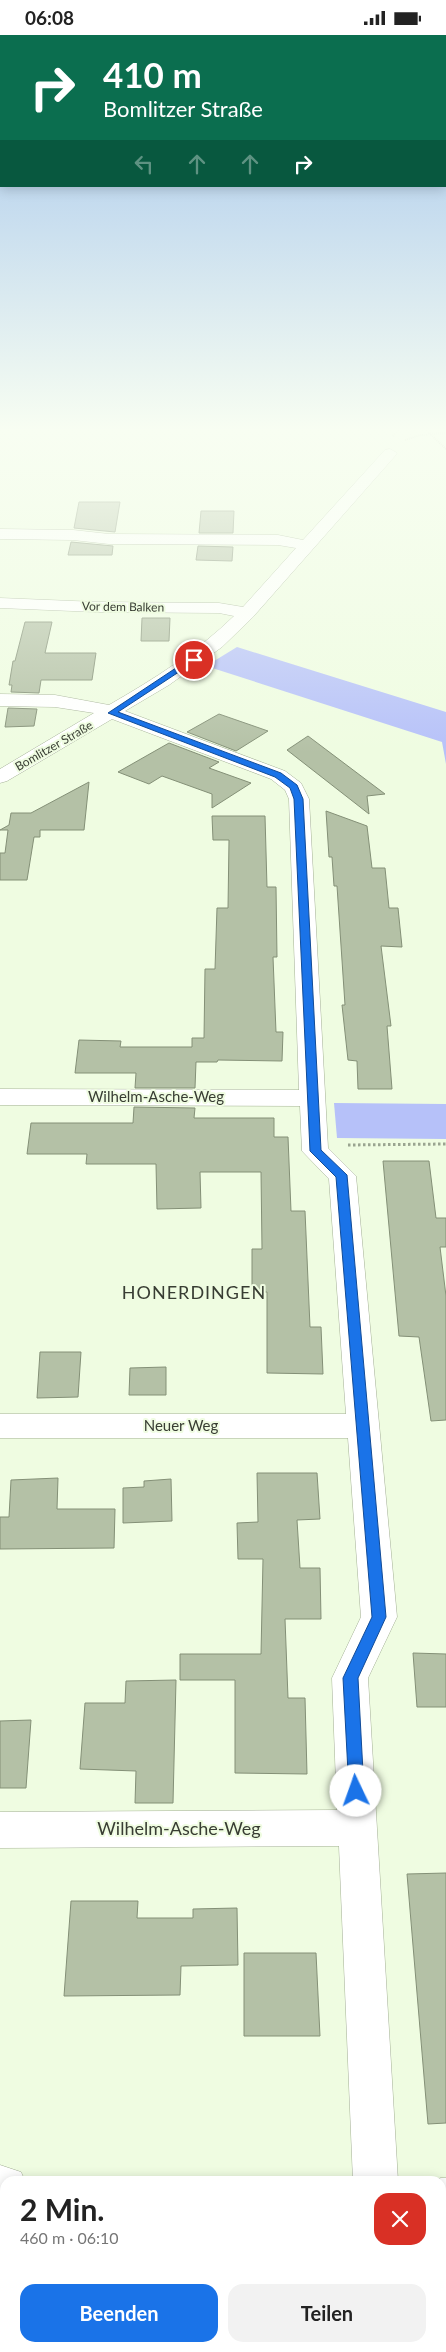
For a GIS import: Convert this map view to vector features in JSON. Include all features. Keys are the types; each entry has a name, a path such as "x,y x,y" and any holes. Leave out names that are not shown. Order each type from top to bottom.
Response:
{"street":[{"path":"92,537 109,539 278,540 307,546"},
{"name":"Bomlitzer Straße","path":"0,777 112,713 194,660 228,632 247,613 315,537"},
{"name":"Vor dem Balken","path":"0,603 97,607 219,608 247,613"},
{"path":"0,701 55,701 80,704 112,713 278,775 294,787 299,799 315,1151 342,1175 379,1617 350,1678 359,1828 375,2176"},
{"name":"Wilhelm-Asche-Weg","path":"0,1097 313,1098"},
{"name":"Neuer Weg","path":"0,1426 362,1426"},
{"name":"Wilhelm-Asche-Weg","path":"0,1830 359,1828"}],"path":[{"path":"315,1146 446,1144"}],"shaded area":[{"path":"237,647 446,712 446,764 442,742 206,666"},
{"path":"334,1103 446,1104 446,1139 337,1138"}],"building":[{"path":"71,542 113,546 112,555 68,555"},
{"path":"198,546 233,547 232,561 196,560"},
{"path":"142,618 170,618 169,641 141,641"},
{"path":"25,622 52,622 45,653 96,653 92,680 41,680 39,693 11,692 12,685 9,685 13,661 15,661"},
{"path":"8,708 37,709 34,726 5,727"},
{"path":"219,714 268,731 236,751 187,732"},
{"path":"308,736 385,794 367,796 369,814 287,750"},
{"path":"169,743 219,762 209,768 251,783 212,808 212,794 162,776 149,784 118,772"},
{"path":"89,782 84,830 40,830 40,837 34,837 27,880 0,880 0,853 5,853 8,830 0,830 9,825 11,813 31,813"},
{"path":"326,811 367,826 372,868 385,868 389,908 398,908 402,947 381,946 391,1026 387,1026 392,1089 358,1089 357,1061 348,1060 342,1005 345,1005 337,886 334,886 332,857 329,857"},
{"path":"212,816 265,816 267,887 276,887 277,957 273,957 276,1032 283,1032 282,1061 218,1060 217,1062 196,1062 195,1088 135,1088 136,1073 75,1073 79,1040 121,1041 120,1047 192,1047 192,1038 204,1038 205,969 215,969 217,908 228,908 229,840 213,840"},
{"path":"134,1107 195,1108 194,1118 274,1118 274,1137 288,1137 291,1211 305,1211 310,1327 321,1327 323,1374 267,1373 267,1292 252,1292 252,1249 262,1249 261,1172 200,1172 201,1208 157,1209 156,1164 86,1164 87,1154 27,1154 31,1123 133,1123"},
{"path":"383,1161 429,1161 436,1218 446,1218 446,1247 440,1247 446,1296 446,1420 431,1421 419,1337 399,1336"},
{"path":"40,1352 81,1352 78,1397 37,1398"},
{"path":"166,1367 166,1395 129,1395 130,1368"},
{"path":"257,1473 317,1473 320,1519 297,1520 300,1568 320,1568 321,1619 285,1619 288,1698 305,1698 307,1774 235,1773 235,1680 180,1680 180,1654 261,1654 263,1559 238,1559 237,1523 258,1522"},
{"path":"58,1478 57,1509 115,1509 114,1548 0,1549 0,1517 9,1517 11,1480"},
{"path":"171,1479 172,1521 123,1523 123,1488 144,1487 144,1481"},
{"path":"413,1653 446,1654 446,1707 417,1707"},
{"path":"176,1680 173,1803 135,1803 136,1771 80,1769 85,1703 125,1703 126,1681"},
{"path":"31,1720 26,1788 0,1788 0,1721"},
{"path":"446,1873 446,2123 428,2124 407,1874"},
{"path":"71,1901 138,1901 137,1918 193,1918 193,1909 237,1908 238,1965 181,1966 180,1995 64,1996"},
{"path":"244,1953 316,1953 320,2036 244,2036"}],"district":[{"name":"HONERDINGEN","path":"194,1293"}],"route":[{"path":"194,660 112,713 278,775 294,787 299,799 315,1151 342,1175 379,1617 350,1678 356,1791"}]}
